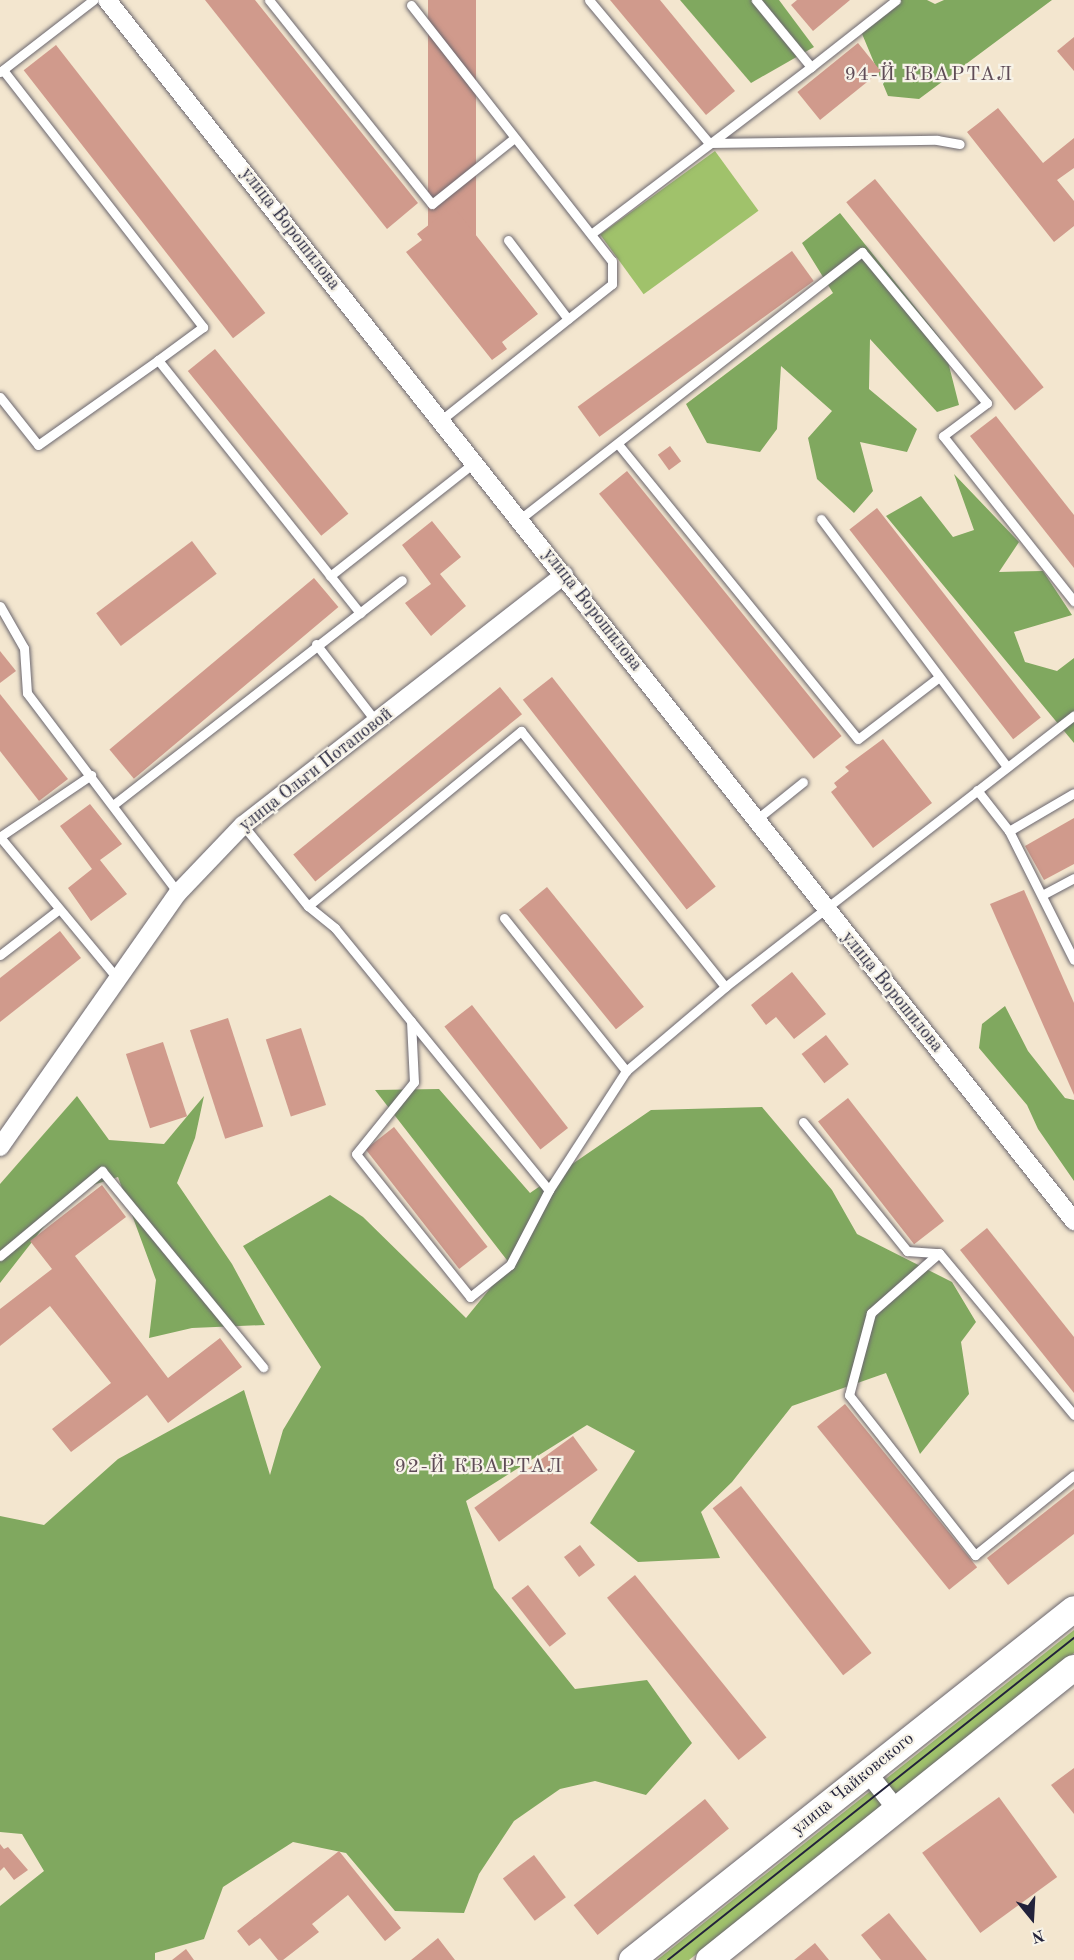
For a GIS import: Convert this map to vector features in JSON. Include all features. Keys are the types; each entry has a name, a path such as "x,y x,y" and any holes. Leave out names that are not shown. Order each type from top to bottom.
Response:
{"main road":[{"name":"улица Чайковского","path":"632,1960 1074,1609"},
{"path":"708,1960 1074,1668"}],"street":[{"name":"улица Ворошилова","path":"107,0 1074,1221"},
{"name":"улица Ольги Потаповой","path":"0,1147 178,893 243,825 377,723 564,575"},
{"path":"868,1773 897,1810"}],"lane":[{"path":"0,397 38,445 203,327 2,71 93,0"},
{"path":"269,0 432,204 514,138"},
{"path":"589,0 709,143"},
{"path":"756,0 811,67"},
{"path":"591,234 897,0"},
{"path":"411,5 612,261 612,284 441,420"},
{"path":"709,143 937,140 960,144"},
{"path":"508,240 568,319"},
{"path":"520,519 862,252 987,403 944,436 1074,601"},
{"path":"158,360 360,613"},
{"path":"618,444 858,739 939,677"},
{"path":"330,576 475,462"},
{"path":"821,519 1007,766"},
{"path":"113,805 316,644 402,580"},
{"path":"0,606 24,648 27,693 178,893"},
{"path":"316,644 377,723"},
{"path":"411,1021 414,1082 356,1154 470,1297 510,1264 549,1190 626,1071 725,987 1074,715"},
{"path":"308,906 521,731 725,987"},
{"path":"91,775 1,837 57,910 117,978"},
{"path":"757,819 803,782"},
{"path":"977,790 1009,831 1044,894 1074,960"},
{"path":"1009,831 1074,793"},
{"path":"243,825 308,906 335,928 549,1190"},
{"path":"1044,894 1074,878"},
{"path":"0,955 57,910"},
{"path":"504,918 626,1071"},
{"path":"803,1122 907,1251 939,1253 1074,1415"},
{"path":"0,1256 102,1171 263,1367"},
{"path":"939,1253 871,1313 849,1395 975,1555 1074,1475"}],"green space":[{"path":"680,0 779,0 814,47 751,83"},
{"path":"896,0 927,0 935,4 944,0 1052,0 919,99 888,96 860,29"},
{"path":"715,151 758,211 644,294 600,234"},
{"path":"840,213 943,342 959,405 937,412 870,339 869,389 917,429 907,452 860,442 873,491 854,513 817,479 808,438 832,411 781,366 777,429 760,452 707,443 686,404 833,293 802,243"},
{"path":"954,474 1019,542 999,572 1043,571 1072,615 1014,632 1025,662 1057,671 1074,658 1074,743 886,516 921,496 953,537 974,530"},
{"path":"1005,1006 1028,1051 1065,1098 1074,1100 1074,1181 1038,1129 1027,1105 979,1048 982,1024"},
{"path":"439,1089 530,1193 651,1110 762,1107 832,1190 857,1234 952,1282 976,1322 961,1342 969,1394 920,1454 886,1373 792,1406 732,1482 701,1512 720,1558 638,1562 590,1523 635,1451 587,1425 466,1501 494,1588 575,1689 647,1680 692,1743 646,1795 595,1781 560,1789 514,1821 479,1874 464,1913 395,1911 346,1853 293,1842 223,1887 204,1939 155,1953 155,1960 0,1960 0,1906 44,1871 22,1834 0,1832 0,1516 44,1525 118,1459 244,1390 270,1475 283,1430 321,1367 243,1246 330,1195 363,1217 466,1318 510,1264 375,1090"},
{"path":"77,1096 109,1140 164,1144 204,1096 195,1138 177,1183 232,1264 265,1325 192,1328 149,1338 156,1280 118,1177 71,1192 0,1283 0,1184"},
{"path":"1074,1630 1074,1653 689,1960 657,1960"}],"building":[{"path":"205,0 255,0 418,203 387,229"},
{"path":"428,0 476,0 476,261 428,261"},
{"path":"610,0 660,0 735,91 706,115"},
{"path":"797,0 850,0 813,31 791,5"},
{"path":"1074,37 1074,71 1057,51"},
{"path":"858,43 881,71 820,120 797,92"},
{"path":"56,45 265,313 233,338 24,70"},
{"path":"998,108 1043,163 1074,138 1074,168 1057,180 1074,201 1074,226 1054,242 967,132"},
{"path":"875,179 1044,387 1015,411 846,202"},
{"path":"453,206 538,314 502,342 507,349 492,360 406,252 422,240 417,234"},
{"path":"792,251 814,281 599,437 578,407"},
{"path":"215,349 348,514 321,536 188,371"},
{"path":"996,416 1074,515 1074,568 970,436"},
{"path":"670,446 681,461 669,470 658,455"},
{"path":"627,471 842,736 814,759 599,494"},
{"path":"877,508 1041,718 1013,739 849,530"},
{"path":"432,521 461,557 440,574 466,606 431,636 405,603 431,584 402,545"},
{"path":"192,541 217,574 121,646 96,613"},
{"path":"314,578 338,607 134,779 109,750"},
{"path":"0,651 16,671 0,683"},
{"path":"552,677 716,887 687,909 523,700"},
{"path":"500,687 522,714 315,882 293,854"},
{"path":"0,694 68,779 39,801 0,751"},
{"path":"883,739 932,803 873,848 831,792 837,787 834,783 849,771 845,767"},
{"path":"90,804 122,844 100,860 127,894 91,921 68,888 92,869 60,826"},
{"path":"1074,818 1074,864 1044,880 1025,846"},
{"path":"547,887 644,1007 616,1029 519,910"},
{"path":"1024,890 1074,1003 1074,1095 990,904"},
{"path":"60,931 81,958 0,1022 0,978"},
{"path":"792,972 826,1014 794,1039 776,1017 766,1025 751,1005"},
{"path":"472,1005 568,1128 540,1149 444,1027"},
{"path":"228,1018 263,1126 225,1139 190,1030"},
{"path":"301,1028 326,1105 291,1116 266,1039"},
{"path":"826,1035 849,1064 824,1083 802,1054"},
{"path":"163,1042 187,1116 150,1128 126,1054"},
{"path":"848,1098 944,1221 914,1244 818,1121"},
{"path":"394,1127 488,1247 459,1269 366,1149"},
{"path":"102,1185 126,1217 75,1256 168,1378 220,1338 242,1367 168,1423 147,1395 71,1452 52,1429 111,1383 50,1306 0,1346 0,1309 52,1269 30,1241"},
{"path":"987,1228 1074,1337 1074,1393 960,1250"},
{"path":"845,1404 977,1567 949,1590 817,1427"},
{"path":"573,1436 598,1470 499,1542 474,1508"},
{"path":"741,1486 872,1653 843,1675 713,1508"},
{"path":"1074,1489 1074,1534 1008,1585 987,1558"},
{"path":"580,1545 595,1565 579,1577 564,1557"},
{"path":"635,1575 767,1737 739,1760 607,1598"},
{"path":"528,1585 566,1634 550,1647 511,1598"},
{"path":"1074,1768 1074,1814 1051,1785"},
{"path":"999,1797 1057,1877 980,1933 922,1853"},
{"path":"705,1799 729,1829 598,1935 574,1905"},
{"path":"0,1844 4,1849 8,1847 28,1870 14,1880 4,1867 0,1871"},
{"path":"339,1851 401,1928 385,1941 348,1895 312,1924 319,1932 283,1960 278,1960 260,1938 249,1946 237,1931"},
{"path":"534,1855 566,1897 535,1921 503,1878"},
{"path":"889,1913 927,1960 881,1960 861,1935"},
{"path":"438,1938 455,1960 411,1960 416,1956"},
{"path":"815,1943 829,1960 794,1960"},
{"path":"186,1949 194,1960 172,1960"}],"tram line":[{"path":"668,1960 1074,1638"}],"district":[{"name":"94-Й КВАРТАЛ","path":"929,75"},
{"name":"92-Й КВАРТАЛ","path":"479,1467"}]}
